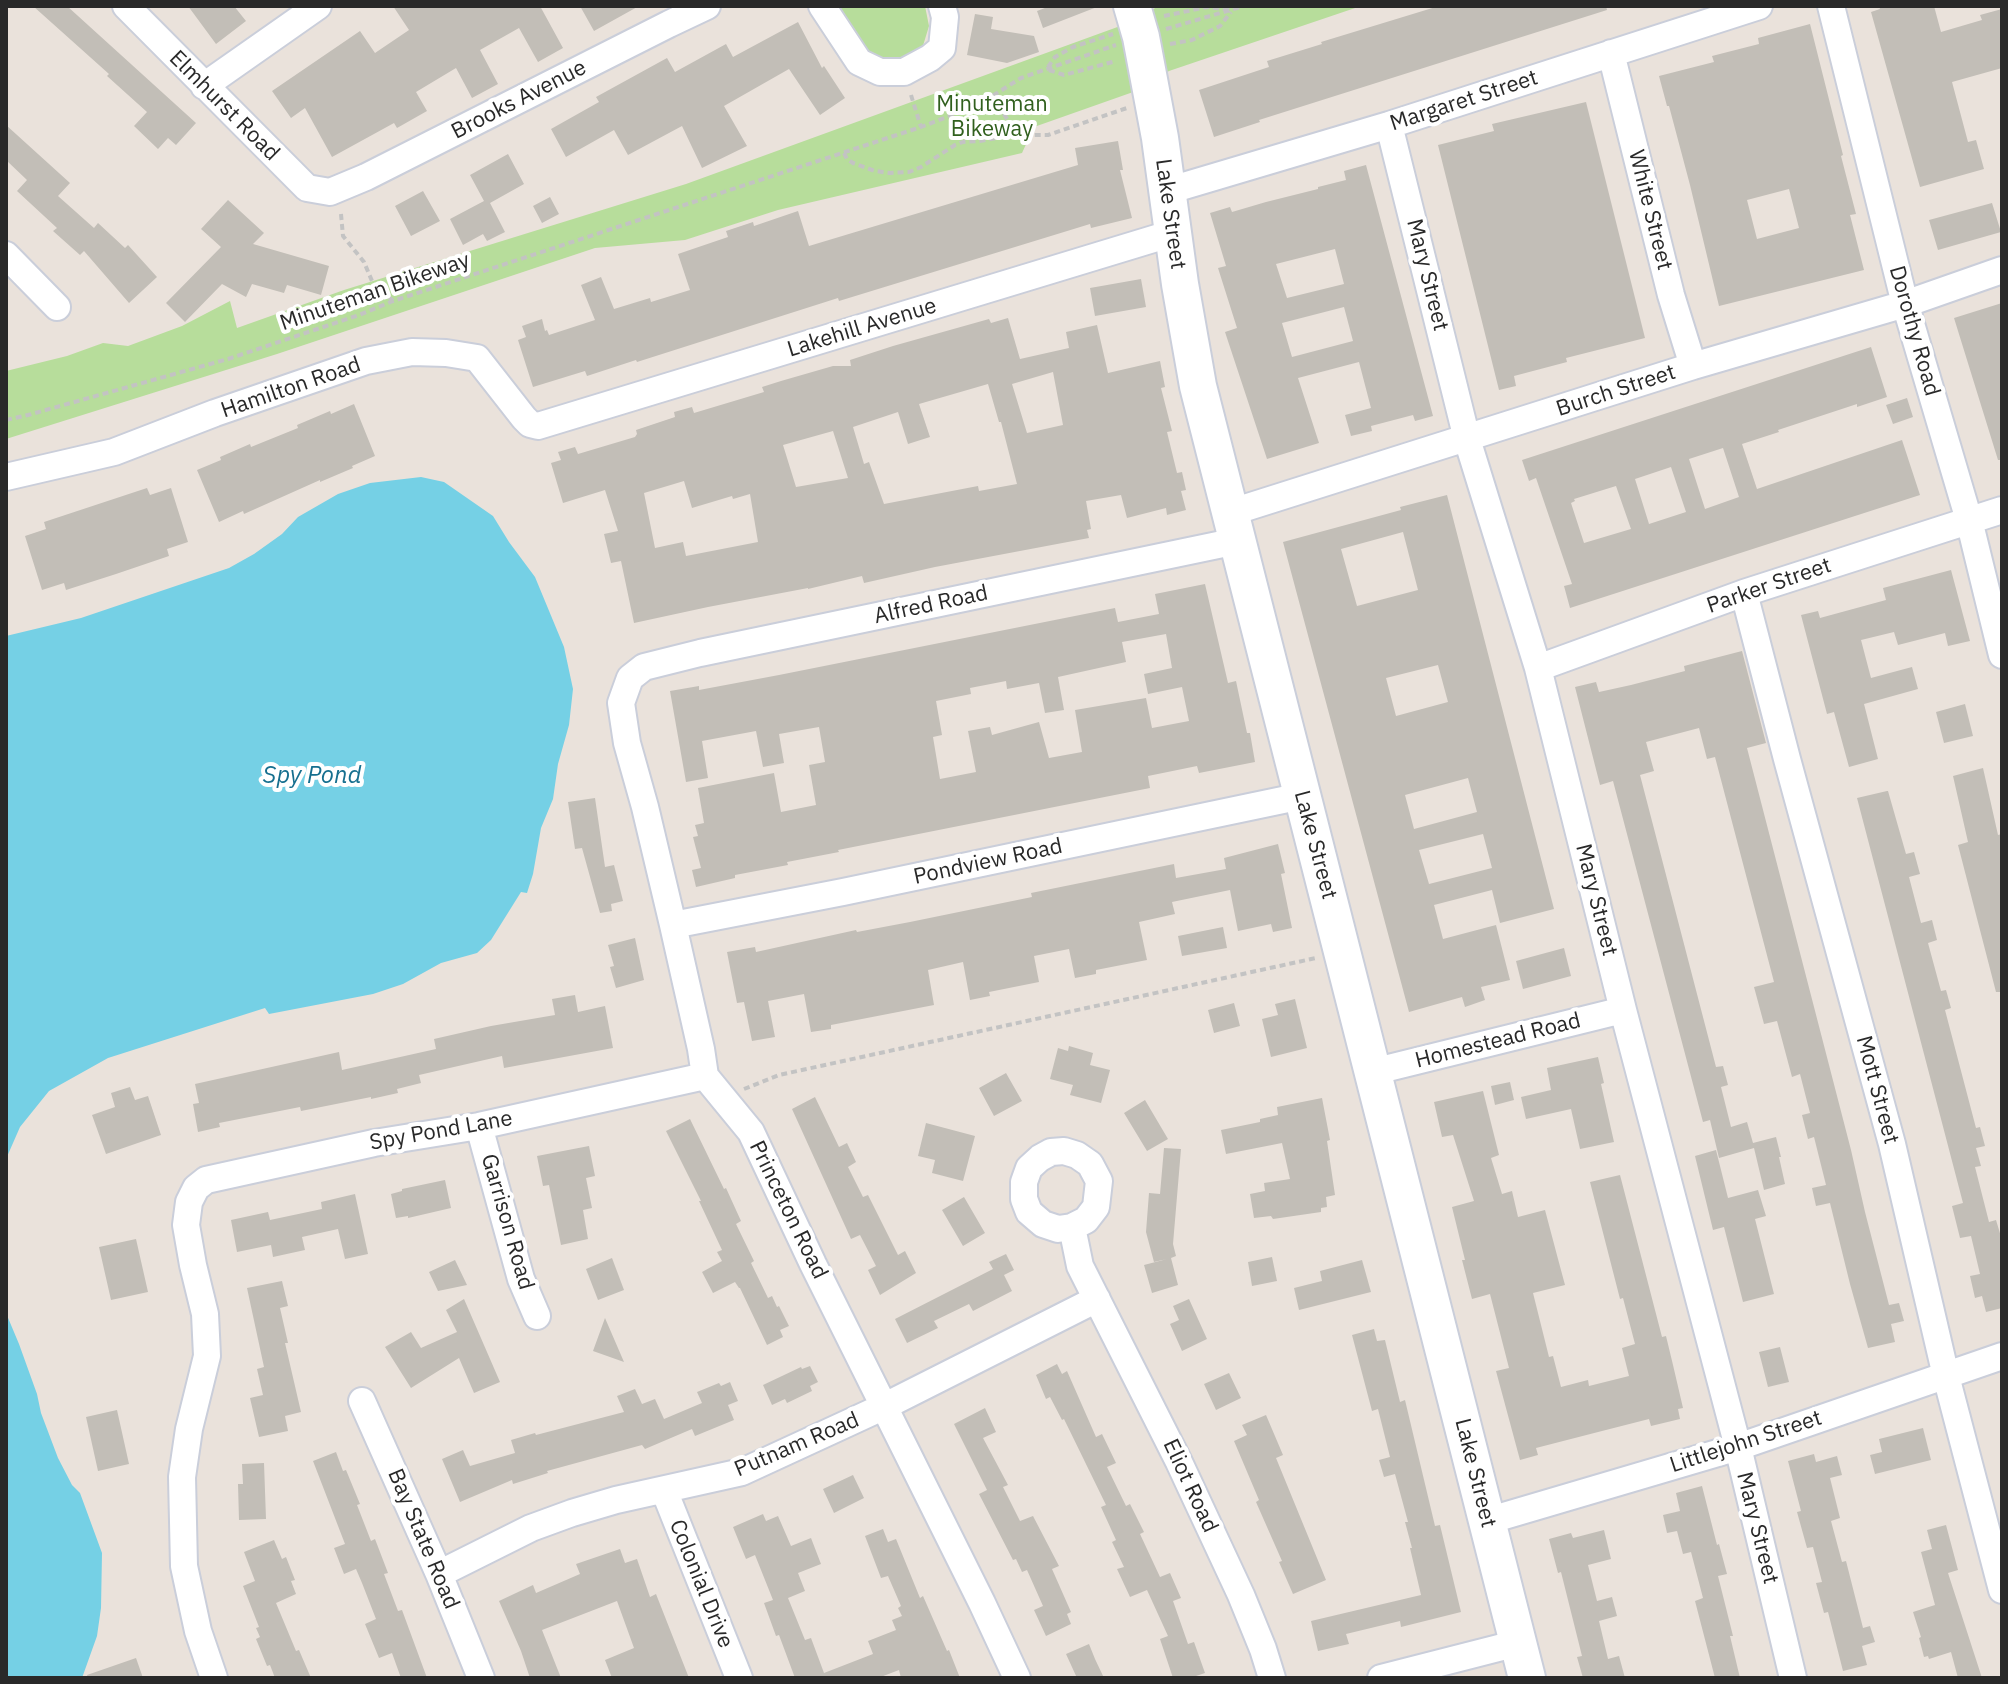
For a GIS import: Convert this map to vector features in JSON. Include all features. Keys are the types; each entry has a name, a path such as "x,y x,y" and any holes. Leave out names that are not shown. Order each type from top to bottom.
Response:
{"main road":[{"name":"Lake Street","path":"1134,19 1141,37 1153,100 1198,386 1487,1521 1518,1667"}],"street":[{"name":"Elmhurst Road","path":"126,6 307,188 335,200"},
{"path":"204,86 318,6"},
{"name":"Brooks Avenue","path":"335,200 366,177 707,6"},
{"path":"822,6 859,62 880,72 904,72 942,48 945,17 942,6"},
{"name":"Margaret Street","path":"1167,191 1389,125 1759,6"},
{"name":"Dorothy Road","path":"1831,6 1905,304 1969,520 2002,655"},
{"name":"White Street","path":"1611,53 1671,295 1693,366"},
{"name":"Mary Street","path":"1389,125 1467,439 1538,668 1623,1010 1738,1447 1793,1678"},
{"name":"Lakehill Avenue","path":"551,423 1173,233"},
{"path":"6,255 57,307"},
{"name":"Burch Street","path":"1233,527 1467,439 1693,366 1905,304 2002,270"},
{"name":"Hamilton Road","path":"6,477 114,452 366,361 412,352 477,358 530,424 551,423"},
{"name":"Parker Street","path":"1538,668 1744,593 2002,510"},
{"name":"Alfred Road","path":"630,678 644,667 1233,527"},
{"name":"Mott Street","path":"1744,593 1892,1144 1946,1376 2002,1590"},
{"name":"Princeton Road","path":"630,678 621,703 623,722 673,925 705,1076 751,1132 1017,1678"},
{"name":"Pondview Road","path":"673,925 1302,796"},
{"name":"Homestead Road","path":"1372,1072 1623,1010"},
{"name":"Spy Pond Lane","path":"214,1678 198,1631 184,1566 182,1477 189,1429 207,1356 205,1314 186,1225 189,1202 196,1188 206,1180 374,1143 479,1126 705,1076"},
{"name":"Garrison Road","path":"479,1126 521,1279 537,1316"},
{"name":"Eliot Road","path":"1072,1227 1080,1266 1179,1462 1241,1595 1272,1678"},
{"name":"Putnam Road","path":"439,1574 531,1528 616,1500 742,1472 885,1406 1097,1299"},
{"name":"Littlejohn Street","path":"1487,1521 1738,1447 2002,1356"},
{"name":"Bay State Road","path":"362,1401 439,1574 481,1678"},
{"name":"Colonial Drive","path":"664,1490 739,1678"},
{"path":"1381,1678 1518,1667"}],"path":[{"path":"1159,32 1244,6"},
{"path":"1046,69 1055,57 1134,19 1207,7 1233,10"},
{"path":"1162,46 1192,40 1220,26 1233,10"},
{"path":"1046,69 1115,45"},
{"path":"1046,69 1064,75 1116,61"},
{"name":"Minuteman Bikeway","path":"6,420 228,359 393,301 844,153 978,105 1008,85 1046,69"},
{"path":"904,72 921,127"},
{"path":"993,97 1009,123 1023,133"},
{"path":"844,153 853,163 875,171 909,172 963,142 1023,133 1048,135 1128,108"},
{"path":"335,200 343,236 364,262 372,281 393,301"},
{"path":"723,1098 779,1075 1319,957"}],"green space":[{"path":"827,6 925,6 929,26 922,49 903,64 873,63"},
{"name":"Minuteman Bikeway","path":"1159,6 1361,6 1169,71 1136,91 1034,127 1022,153 778,210 685,240 595,248 277,354 6,439 6,371 67,356 103,343 128,346 182,326 230,301 237,328 344,290 686,184 1123,25"}],"water":[{"name":"Spy Pond","path":"421,477 444,482 493,516 535,577 564,647 573,689 569,725 558,764 553,799 541,828 527,893 521,892 491,940 477,953 441,963 403,984 373,994 269,1014 265,1008 108,1058 49,1091 20,1127 6,1159 6,636 81,618 229,568 282,534 298,517 338,494 370,483"},
{"path":"6,1313 58,1458 72,1485 80,1493 102,1553 97,1636 82,1678 6,1678"}],"building":[{"path":"33,6 67,6 196,123 176,145 168,138 158,149 134,126 147,112"},
{"path":"188,6 234,6 246,21 216,44"},
{"path":"393,6 540,6 563,48 538,62 519,28 480,50 498,84 472,98 456,68 416,92 427,111 397,128 394,123 332,157 305,108 291,118 272,91 360,31 375,53 409,30"},
{"path":"580,6 639,6 594,31"},
{"path":"1050,6 1097,7 1043,28 1037,11"},
{"path":"1439,6 1606,6 1607,10 1214,137 1199,90 1269,67 1267,61 1321,42"},
{"path":"1879,6 1934,6 1941,32 1982,20 1980,15 2002,9 2002,68 1952,82 1968,142 1976,140 1984,169 1920,187 1871,12 1880,9"},
{"path":"975,14 993,17 991,29 1034,36 1039,52 1007,63 967,55"},
{"path":"798,22 822,68 824,66 845,98 820,115 789,69 724,106 747,146 702,168 682,126 628,155 614,130 566,157 551,129 599,102 596,97 667,58 675,72 726,44 733,57"},
{"path":"1810,24 1856,214 1850,215 1864,270 1719,306 1690,185 1659,76 1714,62 1712,56 1759,44 1758,38","holes":["1789,189 1799,228 1757,239 1747,200"]},
{"path":"1586,102 1645,338 1566,358 1567,362 1514,376 1516,386 1499,390 1438,145 1494,131 1492,124"},
{"path":"6,125 70,183 58,196 94,228 98,223 125,248 128,245 157,277 129,303 84,251 80,255 53,231 57,228 17,191 27,180 6,160"},
{"path":"1118,141 1123,170 1120,170 1132,218 1091,228 1090,224 839,301 838,298 637,362 587,376 585,371 533,387 518,340 526,337 522,326 542,319 549,335 595,320 581,285 601,277 614,309 650,298 651,302 690,290 678,254 728,237 726,231 753,222 754,226 798,211 809,246 1078,165 1075,148"},
{"path":"508,154 524,184 490,203 505,232 487,241 483,234 463,245 450,219 484,201 470,175"},
{"path":"1366,165 1433,416 1415,421 1413,415 1371,426 1372,431 1351,436 1345,415 1371,408 1359,362 1298,378 1319,443 1267,459 1225,332 1237,328 1218,268 1226,266 1210,213 1230,207 1232,212 1318,189 1346,180 1344,171","holes":["1335,249 1344,284 1287,298 1276,264","1344,307 1353,341 1292,357 1282,323"]},
{"path":"423,191 440,221 411,236 395,206"},
{"path":"550,197 559,214 542,223 533,206"},
{"path":"228,200 264,233 253,244 329,266 321,295 287,285 284,293 252,284 246,297 222,284 185,322 166,303 221,247 201,229"},
{"path":"1992,203 2001,232 1938,250 1929,220"},
{"path":"1141,279 1146,307 1095,316 1090,288"},
{"path":"2002,303 2002,460 1998,460 1954,318"},
{"path":"1008,318 1020,359 1069,348 1066,332 1097,325 1108,373 1160,361 1165,387 1161,388 1172,431 1167,432 1177,473 1182,472 1186,490 1181,491 1186,510 1167,515 1166,508 1127,518 1121,495 1086,501 1091,529 1087,530 1089,538 864,583 862,576 634,623 621,561 611,563 604,534 618,531 605,490 563,503 551,463 561,460 558,452 575,447 578,454 635,437 636,430 675,417 674,412 692,407 694,413 764,392 762,387 781,381 833,366 851,366 850,360 893,346 989,319 991,323","holes":["1053,372 1063,425 1027,433 1012,384","988,384 1017,484 979,491 978,486 884,504 869,462 864,464 853,427 898,412 908,444 930,437 919,404","833,431 848,478 796,487 783,445","684,481 692,508 750,494 758,542 686,556 683,542 655,548 644,493"]},
{"path":"1871,347 1887,397 1857,407 1857,404 1742,444 1757,489 1902,440 1920,495 1570,608 1564,586 1572,584 1536,478 1529,481 1522,460","holes":["1723,448 1739,497 1705,509 1689,459","1671,467 1686,512 1649,524 1635,479","1616,486 1631,529 1584,543 1571,503 1574,499"]},
{"path":"1907,398 1913,417 1893,424 1886,405"},
{"path":"354,404 375,456 320,482 219,522 197,470 250,444 251,447 330,411 331,414"},
{"path":"147,488 150,495 171,488 188,542 167,549 169,556 116,574 66,590 64,583 42,590 25,536 46,529 44,522"},
{"path":"1447,495 1554,909 1500,923 1492,890 1434,905 1443,939 1496,925 1510,980 1481,987 1485,1000 1465,1007 1462,997 1409,1012 1283,542 1401,510 1400,507","holes":["1403,532 1418,590 1357,606 1341,549","1438,665 1448,702 1396,716 1386,678","1468,778 1477,812 1414,829 1405,795","1483,834 1492,868 1429,884 1419,850"]},
{"path":"1951,570 1970,641 1948,646 1945,633 1898,645 1894,632 1861,640 1871,678 1912,667 1918,689 1864,704 1878,759 1849,767 1834,712 1827,714 1801,615 1818,611 1820,618 1886,600 1883,588"},
{"path":"1205,584 1228,683 1236,681 1255,762 1199,773 1197,766 1148,776 1150,788 838,850 696,887 692,870 701,868 693,837 698,836 695,825 704,823 698,788 774,773 781,812 816,805 809,765 825,762 819,727 779,734 784,763 763,767 756,731 702,741 708,778 686,782 670,691 699,686 699,690 1115,608 1118,622 1159,614 1155,594","holes":["1166,634 1172,668 1144,674 1148,694 1182,687 1189,721 1152,728 1146,698 1075,710 1082,752 1049,758 1039,722 992,735 990,727 968,731 976,772 940,779 933,737 942,735 936,701 971,694 970,688 1006,681 1007,689 1039,683 1045,713 1064,710 1058,677 1126,662 1122,642"]},
{"path":"1742,651 1766,743 1747,748 1889,1305 1899,1303 1904,1321 1891,1324 1895,1342 1868,1348 1830,1203 1816,1206 1812,1188 1826,1185 1814,1137 1808,1139 1802,1115 1810,1113 1800,1074 1792,1077 1777,1021 1764,1024 1754,987 1774,982 1715,757 1707,759 1699,728 1646,742 1654,771 1640,775 1716,1067 1723,1066 1728,1085 1721,1087 1731,1127 1747,1122 1753,1143 1776,1137 1785,1184 1764,1190 1754,1148 1719,1158 1710,1120 1703,1122 1613,781 1600,785 1575,687 1596,682 1599,692 1685,671 1684,666"},
{"path":"1965,704 1973,736 1944,743 1936,712"},
{"path":"1983,768 1998,835 2002,834 2002,992 1996,992 1958,845 1968,842 1953,776"},
{"path":"1888,791 1906,854 1914,852 1920,874 1909,877 1921,923 1932,920 1937,940 1928,943 1941,991 1946,990 1951,1008 1945,1010 1976,1128 1980,1127 1985,1146 1976,1148 1981,1166 1975,1167 1989,1222 1996,1220 2002,1240 2002,1308 1986,1312 1982,1296 1975,1298 1970,1276 1980,1274 1971,1236 1960,1238 1952,1206 1963,1203 1857,798"},
{"path":"595,798 605,867 614,865 623,901 611,904 612,911 600,913 582,848 575,849 568,802"},
{"path":"1278,844 1292,928 1273,932 1271,924 1238,931 1230,890 1172,902 1175,914 1139,922 1147,960 1096,970 1096,974 1075,978 1069,949 1034,956 1039,982 989,992 990,996 970,1000 963,962 928,970 934,1005 831,1025 831,1029 811,1032 804,994 768,1001 775,1037 752,1041 744,1002 737,1003 727,952 755,947 756,952 856,930 910,922 1174,864 1176,878 1226,869 1224,858"},
{"path":"1223,927 1227,948 1182,956 1178,936"},
{"path":"635,938 644,980 616,988 608,945"},
{"path":"1564,948 1571,976 1523,989 1516,961"},
{"path":"575,995 578,1012 605,1006 613,1048 504,1068 502,1056 419,1075 421,1083 397,1089 398,1093 301,1111 300,1107 219,1123 220,1127 198,1132 193,1104 199,1103 195,1084 339,1052 342,1070 436,1049 434,1039 555,1015 552,999"},
{"path":"1295,999 1307,1048 1271,1057 1262,1019 1278,1015 1275,1004"},
{"path":"1234,1003 1240,1026 1214,1033 1208,1010"},
{"path":"1069,1046 1093,1053 1090,1065 1110,1070 1101,1103 1070,1095 1073,1085 1050,1079 1058,1048 1068,1051"},
{"path":"1598,1057 1614,1142 1580,1149 1571,1109 1526,1119 1521,1097 1551,1090 1547,1068"},
{"path":"1006,1073 1022,1101 994,1116 979,1088"},
{"path":"1510,1082 1514,1100 1495,1105 1491,1086"},
{"path":"130,1087 135,1100 148,1096 161,1135 106,1154 92,1115 115,1107 111,1093"},
{"path":"1483,1091 1499,1155 1491,1158 1502,1194 1512,1191 1518,1217 1545,1210 1565,1285 1533,1293 1549,1357 1553,1356 1561,1387 1588,1380 1589,1386 1629,1376 1622,1348 1635,1344 1623,1298 1620,1299 1590,1182 1620,1175 1662,1337 1666,1336 1683,1408 1678,1409 1680,1419 1651,1426 1649,1419 1602,1431 1536,1448 1538,1455 1520,1460 1496,1371 1509,1368 1490,1294 1472,1299 1452,1207 1474,1201 1453,1135 1442,1137 1434,1102"},
{"path":"815,1097 839,1147 847,1143 856,1162 848,1167 863,1197 868,1195 898,1255 905,1251 916,1273 880,1295 868,1270 876,1266 860,1235 851,1239 792,1109"},
{"path":"1322,1098 1335,1195 1326,1197 1327,1207 1321,1208 1321,1212 1273,1219 1271,1216 1254,1218 1250,1194 1265,1191 1264,1183 1290,1179 1282,1143 1226,1154 1221,1130 1278,1115 1277,1107"},
{"path":"1145,1100 1168,1139 1147,1151 1124,1113"},
{"path":"690,1119 741,1221 736,1224 754,1261 751,1263 768,1298 772,1296 789,1326 780,1330 783,1337 767,1345 735,1282 713,1293 702,1272 722,1261 717,1252 722,1250 666,1131"},
{"path":"926,1123 975,1136 963,1181 932,1173 935,1160 918,1156"},
{"path":"589,1146 595,1176 586,1178 592,1208 583,1210 588,1239 561,1245 549,1185 543,1186 537,1156"},
{"path":"1164,1148 1181,1149 1173,1244 1176,1256 1171,1258 1178,1285 1152,1293 1144,1265 1167,1259 1154,1262 1146,1232 1149,1193 1160,1194"},
{"path":"1716,1150 1728,1198 1758,1190 1766,1216 1755,1219 1774,1294 1743,1302 1724,1227 1713,1230 1695,1156"},
{"path":"445,1180 451,1208 396,1218 391,1194"},
{"path":"355,1194 368,1254 345,1259 338,1229 302,1237 305,1250 273,1257 271,1245 237,1252 231,1220 268,1212 270,1220 322,1209 321,1202"},
{"path":"964,1197 985,1233 963,1246 942,1210"},
{"path":"136,1239 148,1292 111,1300 99,1247"},
{"path":"1006,1254 1014,1270 1004,1275 1012,1291 973,1311 969,1304 934,1321 938,1328 907,1343 895,1319 993,1269 989,1262"},
{"path":"1272,1257 1277,1281 1252,1286 1248,1262"},
{"path":"612,1258 624,1290 598,1300 586,1269"},
{"path":"455,1260 467,1285 438,1291 429,1272"},
{"path":"1362,1260 1371,1292 1299,1310 1294,1288 1322,1281 1320,1271"},
{"path":"282,1281 288,1306 280,1308 288,1343 285,1343 301,1412 285,1416 288,1431 259,1437 250,1398 263,1395 257,1369 264,1367 247,1288"},
{"path":"464,1299 500,1382 474,1393 459,1358 411,1388 385,1347 411,1332 421,1348 457,1332 446,1310"},
{"path":"1189,1299 1207,1339 1182,1351 1170,1324 1179,1320 1173,1306"},
{"path":"605,1318 624,1362 593,1351"},
{"path":"1374,1329 1377,1341 1385,1340 1400,1402 1405,1400 1435,1526 1440,1525 1461,1612 1401,1627 1400,1621 1346,1634 1349,1644 1318,1651 1311,1621 1421,1595 1405,1522 1408,1522 1395,1474 1384,1477 1379,1460 1390,1457 1378,1409 1372,1411 1352,1335"},
{"path":"1780,1347 1789,1382 1768,1387 1759,1352"},
{"path":"1057,1364 1062,1374 1067,1371 1096,1437 1102,1434 1116,1463 1107,1467 1126,1506 1130,1504 1144,1532 1140,1534 1160,1577 1170,1573 1181,1598 1173,1601 1188,1644 1194,1642 1205,1673 1190,1678 1173,1678 1160,1639 1168,1636 1147,1590 1130,1597 1117,1569 1124,1567 1101,1507 1106,1505 1064,1419 1050,1397 1046,1399 1036,1375"},
{"path":"810,1366 818,1382 810,1386 812,1391 787,1403 785,1399 772,1405 763,1385 801,1367"},
{"path":"1229,1373 1241,1398 1216,1410 1204,1384"},
{"path":"730,1382 738,1401 728,1405 734,1420 695,1436 692,1429 645,1449 642,1445 547,1471 513,1484 512,1480 460,1502 442,1459 463,1450 470,1466 515,1453 511,1440 624,1412 617,1396 635,1389 642,1404 655,1399 664,1419 702,1403 697,1392"},
{"path":"985,1408 996,1432 983,1438 1008,1485 1003,1487 1020,1521 1033,1516 1059,1566 1052,1569 1071,1612 1067,1614 1071,1624 1046,1636 1034,1610 1043,1606 1027,1570 1022,1572 1016,1559 1013,1560 979,1494 987,1490 954,1424"},
{"path":"117,1410 129,1464 98,1471 86,1417"},
{"path":"1266,1415 1283,1455 1276,1458 1326,1580 1293,1594 1234,1441 1247,1435 1242,1425"},
{"path":"1923,1428 1931,1460 1875,1474 1870,1455 1882,1452 1879,1439"},
{"path":"336,1452 360,1504 357,1505 371,1541 375,1539 388,1573 384,1574 398,1611 402,1610 427,1678 401,1678 392,1653 379,1658 365,1624 376,1619 362,1583 356,1569 344,1574 334,1548 345,1544 313,1461"},
{"path":"1814,1454 1816,1462 1837,1456 1842,1475 1830,1478 1840,1518 1831,1521 1842,1562 1846,1561 1863,1628 1870,1626 1875,1642 1862,1646 1867,1665 1843,1671 1828,1612 1824,1613 1816,1583 1822,1582 1813,1547 1807,1548 1797,1512 1801,1511 1788,1461"},
{"path":"264,1463 266,1519 239,1520 238,1484 243,1484 242,1464"},
{"path":"853,1475 864,1498 834,1513 823,1489"},
{"path":"1702,1486 1727,1574 1718,1576 1740,1678 1715,1678 1695,1601 1703,1598 1691,1552 1683,1554 1677,1531 1667,1533 1663,1515 1680,1511 1676,1493"},
{"path":"763,1514 766,1521 778,1516 791,1546 811,1538 821,1564 798,1573 805,1591 788,1598 805,1640 811,1638 824,1673 873,1654 868,1641 896,1630 892,1620 902,1616 888,1576 881,1578 865,1536 883,1529 888,1542 896,1539 920,1598 923,1596 960,1678 901,1678 899,1670 878,1678 795,1678 764,1603 773,1600 755,1555 746,1559 733,1527"},
{"path":"1946,1525 1958,1570 1948,1573 1982,1678 1958,1678 1951,1652 1929,1659 1928,1656 1924,1657 1919,1638 1913,1612 1935,1605 1921,1552 1932,1549 1927,1530"},
{"path":"1604,1530 1611,1559 1588,1565 1597,1601 1612,1597 1617,1616 1599,1621 1608,1659 1619,1656 1625,1678 1583,1678 1577,1657 1582,1656 1561,1572 1558,1573 1549,1539 1571,1533 1573,1538"},
{"path":"274,1540 282,1559 286,1557 295,1580 291,1581 296,1594 276,1603 311,1678 275,1678 256,1639 260,1637 256,1628 259,1627 243,1586 255,1581 244,1552"},
{"path":"620,1549 625,1563 637,1559 650,1597 656,1594 689,1678 612,1678 605,1660 634,1648 617,1601 542,1630 561,1678 530,1678 499,1601 533,1585 536,1593 580,1574 576,1564"},
{"path":"1089,1644 1104,1678 1077,1678 1066,1654"},
{"path":"136,1658 143,1678 88,1678 87,1675"}]}
